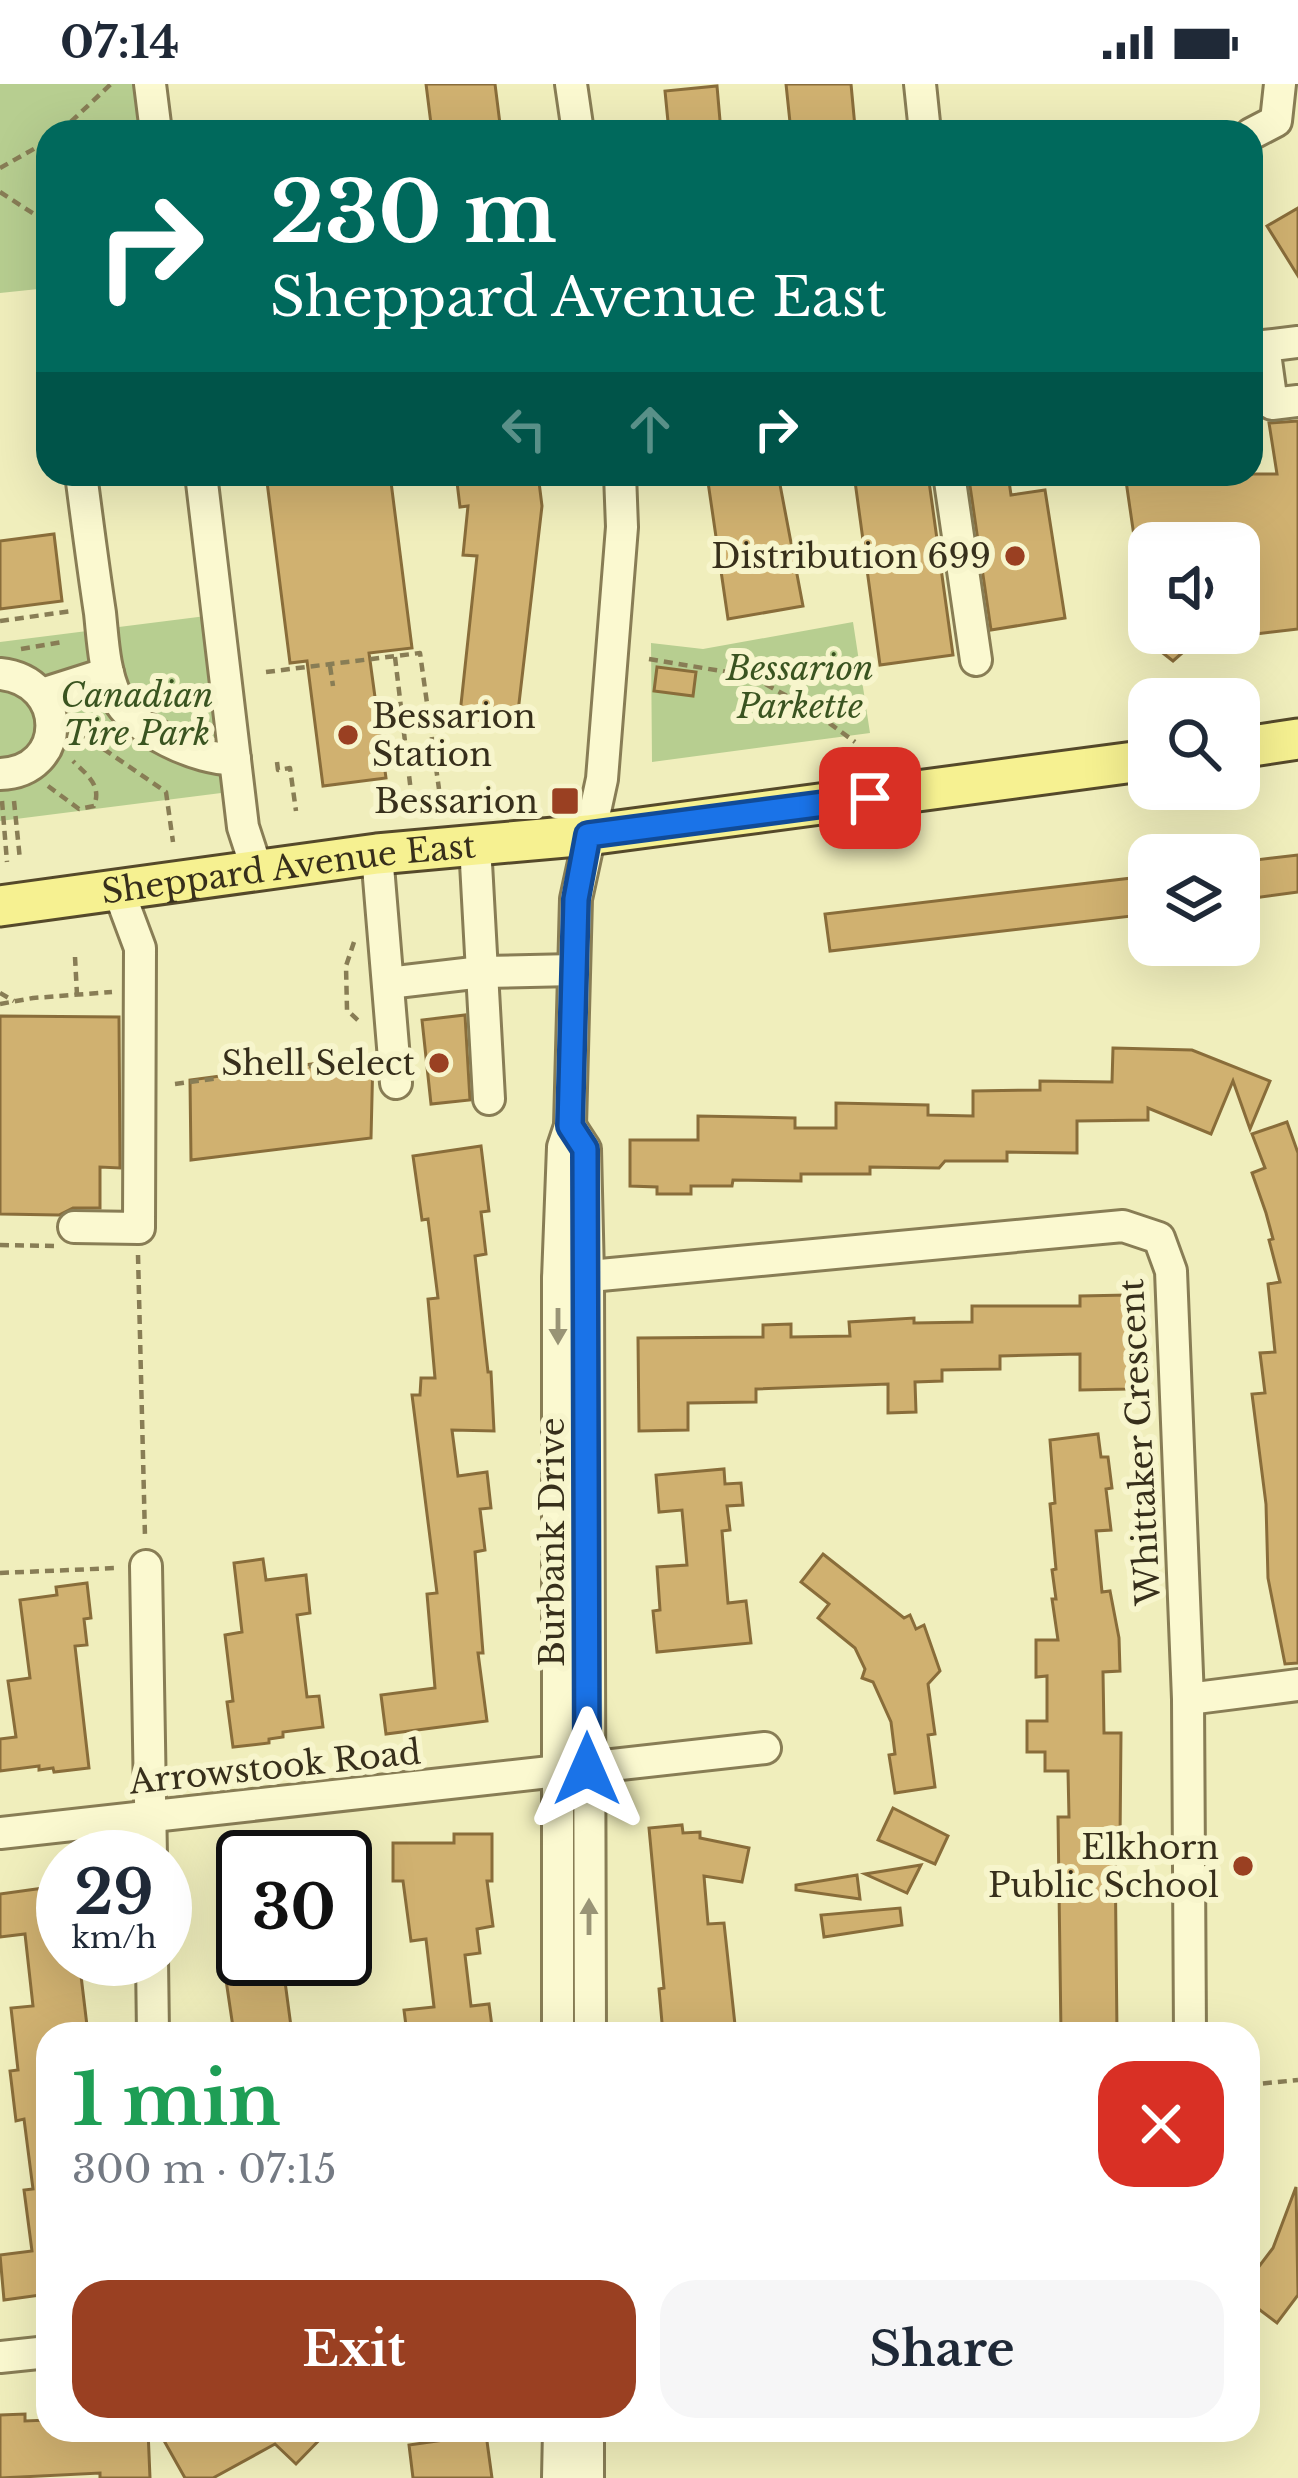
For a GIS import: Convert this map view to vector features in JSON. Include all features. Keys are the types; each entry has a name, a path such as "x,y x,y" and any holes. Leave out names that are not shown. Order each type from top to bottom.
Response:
{"main road":[{"path":"1260,745 1298,740"},
{"name":"Sheppard Avenue East","path":"0,905 377,854 588,835 1128,763"}],"street":[{"path":"150,84 154,120"},
{"path":"571,84 576,120"},
{"path":"920,84 924,120"},
{"path":"1263,128 1276,122 1280,84"},
{"path":"1298,342 1264,346 1272,404 1298,400"},
{"path":"83,486 108,673 123,708 206,758 235,759"},
{"path":"202,486 243,826 257,871"},
{"name":"Burbank Drive","path":"559,2022 572,1771 573,1278 563,1147 570,1126 576,899 602,779 622,527 620,486"},
{"path":"951,486 976,660"},
{"path":"42,694 108,673"},
{"path":"0,674 16,676 42,694 50,709 49,742 40,757 6,782"},
{"path":"475,845 489,1099"},
{"path":"377,854 396,1083"},
{"path":"74,1227 138,1238 140,948 118,890"},
{"path":"388,983 482,972 574,970"},
{"name":"Whittaker Crescent","path":"573,1278 1123,1226 1160,1238 1171,1271 1188,1699 1190,2022"},
{"path":"146,1566 151,1830"},
{"path":"1188,1699 1298,1685"},
{"name":"Arrowstook Road","path":"0,1833 765,1748"},
{"name":"Burbank Drive","path":"572,1771 589,2022"},
{"path":"152,1986 153,2022"},
{"path":"0,2357 36,2353"},
{"path":"558,2478 559,2442"},
{"path":"588,2442 588,2478"}],"path":[{"path":"73,120 111,84"},
{"path":"0,168 36,148"},
{"path":"0,192 36,215"},
{"path":"0,621 82,610"},
{"path":"21,649 62,642"},
{"path":"266,672 420,653 439,789"},
{"path":"394,657 411,792"},
{"path":"649,659 751,676 810,709 855,742"},
{"path":"330,666 334,686"},
{"path":"75,729 166,792 173,842"},
{"path":"78,745 84,736"},
{"path":"46,784 80,809 94,806 97,790 72,760 73,754"},
{"path":"277,762 278,770 290,768 296,811"},
{"path":"6,782 20,860"},
{"path":"1,790 7,862"},
{"path":"176,1084 364,1059 362,1023 346,1010 346,966 362,930"},
{"path":"75,957 77,994"},
{"path":"0,1004 124,992"},
{"path":"0,993 14,1001"},
{"path":"0,1573 146,1566 138,1238"},
{"path":"1260,2084 1298,2080"}],"green space":[{"path":"0,84 138,84 142,120 36,120 36,289 0,293"},
{"name":"Canadian Tire Park","path":"214,615 237,791 0,821 0,642"},
{"name":"Bessarion Parkette","path":"853,622 870,733 652,762 651,643 703,649"}],"building":[{"path":"426,84 495,84 500,120 430,120"},
{"path":"786,84 851,84 854,120 790,120"},
{"path":"717,86 720,120 668,120 665,91"},
{"path":"1298,208 1298,276 1267,226"},
{"path":"1298,421 1298,629 1260,634 1260,522 1132,522 1127,486 1263,486 1263,474 1277,474 1269,423"},
{"path":"268,486 392,486 412,648 369,653 386,778 323,786 307,661 290,663"},
{"path":"457,486 540,486 542,506 516,729 459,723 477,556 463,555 468,506 460,507"},
{"path":"709,486 780,486 803,606 728,619"},
{"path":"856,486 930,486 953,655 880,665"},
{"name":"Distribution 699","path":"970,486 1010,486 1011,495 1045,490 1065,618 991,630"},
{"path":"54,534 62,601 0,609 0,541"},
{"path":"657,667 696,672 693,696 654,691"},
{"path":"1298,855 1298,892 1260,897 1260,860"},
{"path":"1128,878 1128,916 830,951 825,914"},
{"path":"465,1015 470,1100 431,1104 422,1020"},
{"path":"0,1016 119,1017 120,1168 100,1167 100,1208 73,1208 59,1215 0,1214"},
{"path":"1113,1048 1192,1050 1270,1081 1250,1129 1233,1081 1211,1134 1148,1108 1148,1120 1077,1121 1077,1153 1007,1152 1007,1161 945,1161 939,1168 870,1167 870,1174 801,1174 801,1181 733,1180 732,1186 691,1186 691,1194 657,1194 657,1187 630,1186 630,1140 698,1140 698,1116 795,1118 795,1128 836,1128 836,1103 928,1105 928,1115 973,1116 973,1091 1040,1090 1040,1081 1112,1082"},
{"path":"373,1056 371,1138 191,1160 190,1080"},
{"path":"1287,1122 1298,1153 1298,1663 1285,1664 1268,1578 1266,1504 1252,1394 1265,1393 1260,1353 1275,1352 1268,1284 1280,1282 1269,1240 1273,1239 1252,1173 1265,1168 1252,1134"},
{"path":"481,1146 489,1211 481,1212 486,1254 475,1256 494,1431 452,1430 458,1476 487,1472 491,1508 480,1509 485,1550 475,1552 483,1653 478,1653 487,1721 386,1734 381,1695 435,1688 427,1594 437,1593 412,1395 420,1395 421,1378 435,1378 428,1299 438,1298 428,1219 422,1220 413,1156"},
{"path":"1128,1295 1129,1389 1080,1390 1080,1354 1000,1356 1000,1369 942,1370 942,1381 915,1382 916,1412 888,1413 888,1384 756,1389 756,1402 688,1403 688,1430 639,1431 638,1338 763,1337 763,1325 791,1324 791,1337 850,1336 849,1322 914,1318 914,1323 972,1322 972,1306 1080,1306 1080,1296"},
{"path":"1098,1434 1101,1457 1108,1457 1112,1488 1106,1489 1111,1530 1096,1531 1102,1592 1110,1591 1119,1638 1120,1671 1103,1672 1104,1733 1121,1733 1120,1842 1115,1842 1117,2022 1061,2022 1058,1817 1069,1817 1068,1771 1045,1771 1045,1752 1027,1752 1027,1721 1047,1721 1047,1676 1036,1677 1036,1640 1058,1640 1052,1599 1056,1599 1052,1570 1056,1569 1050,1440"},
{"path":"724,1469 725,1484 741,1483 743,1505 727,1506 730,1530 722,1531 728,1603 746,1601 751,1643 657,1652 653,1611 660,1610 657,1567 687,1565 682,1510 659,1512 656,1475"},
{"path":"823,1554 904,1618 910,1615 916,1629 924,1625 940,1671 928,1684 935,1787 895,1793 889,1755 895,1754 891,1722 873,1682 862,1678 865,1669 855,1648 818,1618 829,1604 801,1582"},
{"path":"263,1559 266,1580 306,1575 310,1613 297,1615 307,1697 319,1696 323,1727 283,1732 283,1737 269,1739 269,1743 233,1747 225,1635 242,1632 234,1563"},
{"path":"87,1583 91,1618 84,1619 87,1645 75,1646 89,1768 54,1772 53,1768 39,1770 39,1766 0,1771 0,1739 16,1737 8,1681 30,1678 20,1600 57,1595 56,1587"},
{"path":"893,1808 948,1836 935,1864 878,1840"},
{"path":"682,1825 683,1833 700,1832 700,1838 749,1848 742,1882 704,1876 708,1924 724,1923 735,2022 662,2022 659,1989 664,1988 649,1828"},
{"path":"454,1834 492,1834 492,1881 487,1881 493,1926 477,1929 480,1953 465,1955 471,2006 489,2004 491,2022 406,2022 404,2010 434,2007 426,1939 411,1941 403,1881 393,1881 393,1843 454,1843"},
{"path":"921,1865 907,1893 865,1874"},
{"path":"857,1875 860,1899 796,1890 796,1885"},
{"path":"36,1889 36,1986 82,1986 87,2022 36,2022 36,2296 4,2300 0,2255 32,2251 24,2190 33,2189 24,2119 16,2121 10,2071 18,2070 11,2008 33,2006 25,1934 0,1937 0,1894"},
{"path":"900,1908 902,1925 824,1937 821,1915"},
{"path":"227,1986 286,1986 290,2022 232,2022"},
{"path":"1296,2187 1298,2295 1277,2323 1260,2310 1260,2265 1273,2248"},
{"path":"25,2414 25,2421 36,2421 36,2442 148,2442 150,2478 100,2478 100,2473 0,2478 0,2415"},
{"path":"165,2442 317,2442 296,2464 275,2444 213,2478 185,2478"},
{"path":"487,2442 492,2478 413,2478 409,2445"}],"place":[{"name":"Distribution 699","path":"1015,556"},
{"name":"Bessarion Station","path":"348,735"},
{"name":"Bessarion","path":"565,801"},
{"name":"Shell Select","path":"439,1063"},
{"name":"Elkhorn Public School","path":"1243,1866"}],"route":[{"path":"587,1769 585,1149 570,1126 576,899 588,835 870,798"}]}
